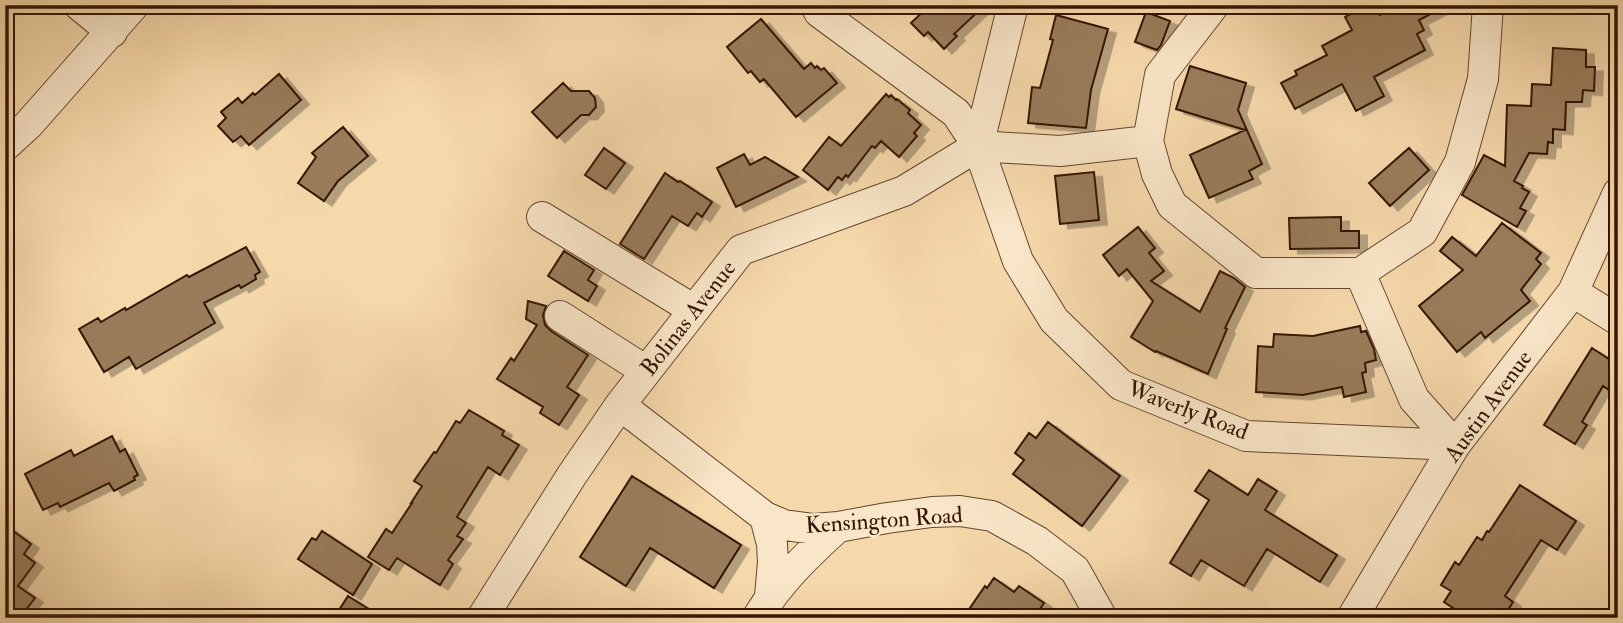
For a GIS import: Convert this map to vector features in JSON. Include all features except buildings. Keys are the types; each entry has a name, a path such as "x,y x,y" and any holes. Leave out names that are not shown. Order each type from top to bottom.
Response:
{"street":[{"path":"79,5 112,32"},
{"path":"5,146 28,125 134,5"},
{"name":"Waverly Road","path":"816,5 819,12 956,113 978,146 1017,261 1054,320 1121,385 1246,436 1455,446"},
{"path":"1013,5 978,146 1060,151 1148,141"},
{"path":"1214,5 1160,75 1148,141 1157,174 1172,205 1256,273 1360,273 1422,232 1460,162 1483,79 1488,5"},
{"name":"Bolinas Avenue","path":"482,618 572,475 620,405 741,250 904,191 978,146"},
{"name":"Austin Avenue","path":"1352,618 1455,446 1573,292 1618,193"},
{"path":"542,217 694,310"},
{"path":"1360,273 1414,400 1455,446"},
{"path":"1573,292 1618,320"},
{"path":"560,316 646,371"},
{"name":"Kensington Road","path":"620,405 765,517 784,525 814,529 838,527 932,512 992,516 1037,541 1075,570 1102,618"},
{"path":"763,607 773,562 772,544 765,517"},
{"path":"763,607 810,552 838,527"}]}
